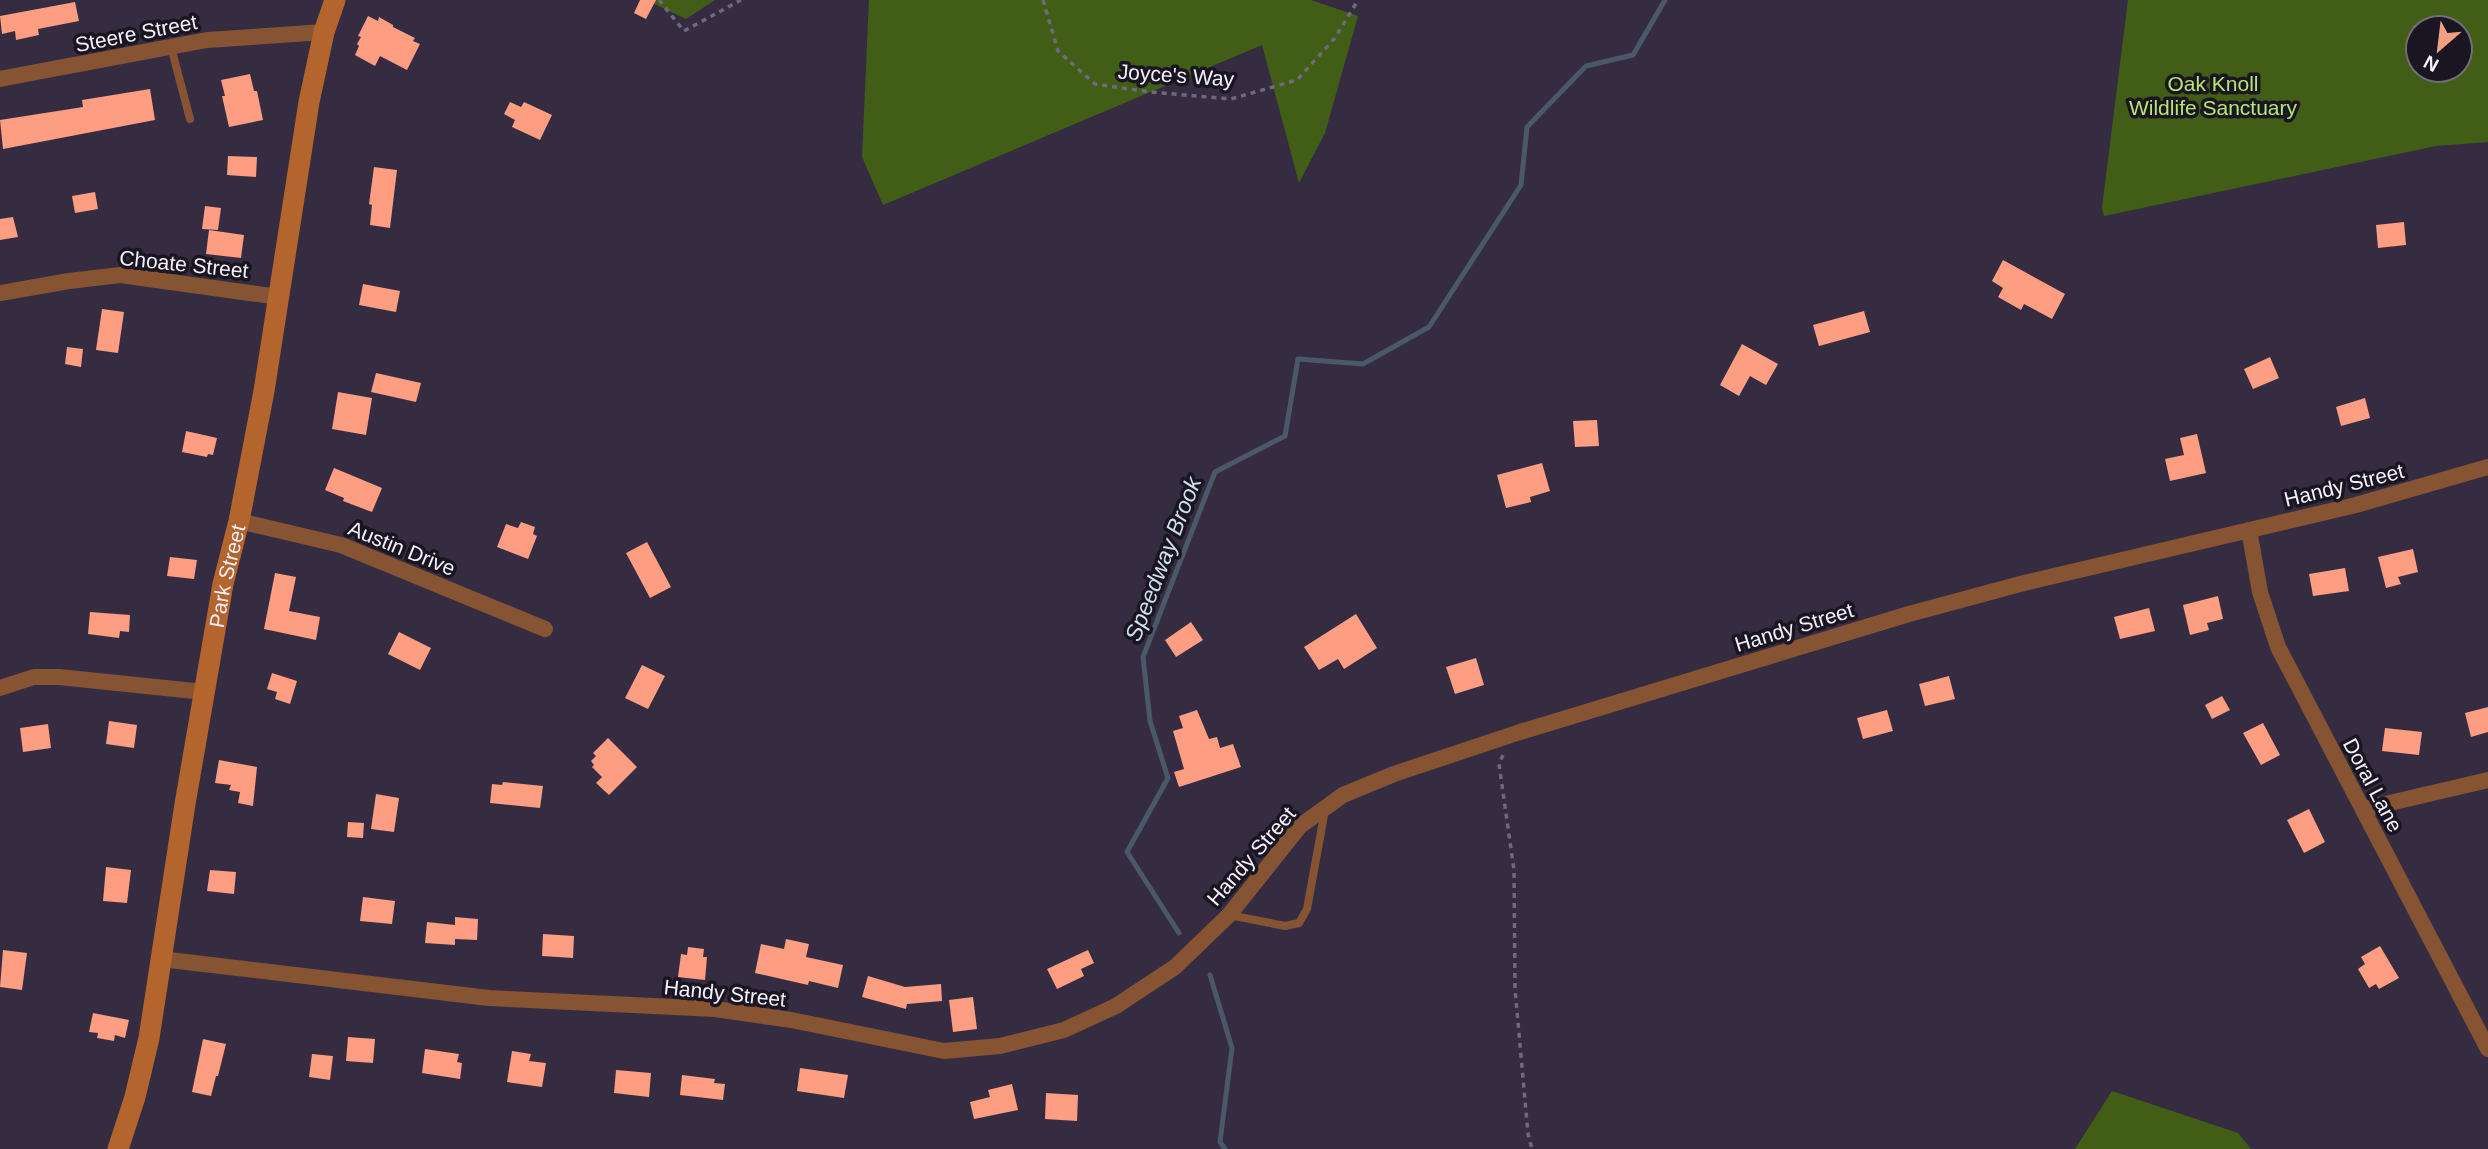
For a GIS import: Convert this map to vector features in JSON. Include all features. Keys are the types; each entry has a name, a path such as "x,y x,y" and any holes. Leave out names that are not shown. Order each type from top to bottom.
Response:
{"main road":[{"name":"Park Street","path":"118,1149 135,1097 149,1038 204,692 223,584 239,521 279,297 307,115 324,32 335,0"}],"street":[{"name":"Steere Street","path":"0,79 207,40 324,32"},
{"name":"Choate Street","path":"0,293 120,275 279,297"},
{"name":"Handy Street","path":"162,959 489,999 715,1009 791,1020 944,1051 1000,1046 1065,1030 1116,1006 1175,967 1229,915 1300,826 1343,795 1394,774 1520,732 1909,614 2024,583 2356,505 2488,467"},
{"name":"Austin Drive","path":"239,521 341,545 545,629"},
{"name":"Doral Lane","path":"2249,530 2260,592 2278,647 2488,1049"},
{"path":"0,688 34,677 59,677 204,692"},
{"path":"2364,809 2488,780"}],"lane":[{"path":"171,47 190,119"},
{"path":"1229,915 1285,926 1299,923 1307,909 1326,807"}],"path":[{"path":"659,0 684,31 741,0"},
{"name":"Joyce's Way","path":"1043,0 1058,51 1095,84 1150,93 1231,99 1297,80 1335,38 1358,0"},
{"path":"1520,732 1507,745 1499,764 1514,870 1516,989 1528,1134 1532,1149"}],"green space":[{"path":"646,0 715,0 686,19"},
{"path":"869,0 1311,0 1358,16 1325,133 1299,183 1262,45 883,205 862,157"},
{"name":"Oak Knoll Wildlife Sanctuary","path":"2128,0 2488,0 2488,142 2436,146 2104,216 2102,208"},
{"path":"2112,1091 2238,1133 2251,1149 2075,1149"}],"building":[{"path":"640,0 656,0 646,19 634,13"},
{"path":"75,2 79,21 38,29 39,35 16,40 15,31 2,34 0,16"},
{"path":"368,16 378,21 379,17 415,38 413,41 420,44 407,70 380,56 375,66 355,55 361,37 358,36"},
{"path":"250,74 254,91 257,91 263,120 229,127 221,80"},
{"path":"150,89 155,120 3,149 0,120 83,107 82,100"},
{"path":"510,102 521,107 524,102 552,115 540,140 512,127 515,120 504,114"},
{"path":"228,156 257,157 256,177 227,175"},
{"path":"374,167 397,170 390,228 370,225 372,205 369,204"},
{"path":"95,192 98,209 75,213 72,196"},
{"path":"205,206 221,208 218,230 202,229"},
{"path":"13,217 18,237 0,240 0,219"},
{"path":"2404,222 2406,245 2378,248 2376,225"},
{"path":"209,230 244,235 241,258 206,254"},
{"path":"2003,260 2065,294 2052,319 2024,304 2021,310 1998,297 2003,288 1992,281"},
{"path":"363,284 400,291 396,312 359,305"},
{"path":"102,309 124,312 118,353 96,350"},
{"path":"1864,311 1870,332 1819,346 1813,325"},
{"path":"1742,344 1778,364 1766,385 1750,376 1739,396 1720,385"},
{"path":"67,347 83,349 81,367 65,364"},
{"path":"2270,357 2279,378 2253,389 2244,369"},
{"path":"376,373 421,383 416,402 371,392"},
{"path":"338,392 372,398 366,435 332,429"},
{"path":"2365,398 2370,418 2341,426 2336,407"},
{"path":"1597,420 1599,446 1575,447 1573,421"},
{"path":"186,431 217,438 213,455 208,454 207,457 182,452"},
{"path":"2197,434 2206,473 2170,481 2165,459 2184,455 2180,438"},
{"path":"1542,463 1550,491 1530,497 1531,502 1506,508 1497,475"},
{"path":"334,468 382,488 372,512 343,501 344,498 325,490"},
{"path":"521,522 535,527 533,534 537,536 528,559 497,547 506,524 518,528"},
{"path":"647,542 671,587 650,598 626,553"},
{"path":"2413,549 2418,572 2398,577 2401,584 2386,588 2378,557"},
{"path":"170,557 197,560 194,579 167,576"},
{"path":"2345,568 2349,591 2313,596 2309,574"},
{"path":"275,573 296,577 289,611 320,617 316,640 264,629"},
{"path":"2218,596 2223,619 2207,623 2209,630 2190,635 2183,605"},
{"path":"2149,608 2155,631 2120,639 2114,617"},
{"path":"90,612 130,615 129,632 120,631 119,638 88,634"},
{"path":"1356,614 1377,648 1344,669 1338,659 1319,670 1304,647"},
{"path":"1191,622 1203,640 1176,657 1165,640"},
{"path":"399,632 431,648 420,670 388,654"},
{"path":"1476,658 1484,685 1455,694 1446,667"},
{"path":"642,665 665,676 648,709 625,698"},
{"path":"272,673 297,681 290,704 275,699 277,692 267,689"},
{"path":"1949,676 1955,699 1925,706 1919,684"},
{"path":"2222,696 2230,710 2212,719 2205,705"},
{"path":"2488,707 2488,732 2471,737 2465,713"},
{"path":"1197,710 1209,739 1217,737 1220,748 1233,744 1241,767 1179,787 1174,772 1184,769 1173,731 1183,728 1179,716"},
{"path":"1887,710 1893,731 1863,739 1857,718"},
{"path":"109,721 137,725 134,748 106,744"},
{"path":"2263,723 2280,755 2261,765 2243,733"},
{"path":"48,724 51,748 23,752 20,728"},
{"path":"2385,728 2422,732 2419,755 2382,751"},
{"path":"608,738 637,767 609,795 596,783 602,777 592,767 594,765 591,761 596,756 593,753"},
{"path":"219,760 257,767 253,806 238,803 240,792 229,790 231,785 215,783"},
{"path":"503,782 543,786 540,808 490,803 492,784 502,785"},
{"path":"376,794 399,798 394,832 371,829"},
{"path":"2309,809 2325,842 2304,853 2287,820"},
{"path":"348,822 364,823 363,838 347,837"},
{"path":"106,867 131,870 127,903 103,901"},
{"path":"210,870 236,872 234,894 207,891"},
{"path":"363,897 395,901 392,924 360,921"},
{"path":"455,917 478,919 477,940 455,939 455,945 425,943 427,922 455,925"},
{"path":"543,934 574,936 573,958 542,956"},
{"path":"786,939 809,944 806,957 843,965 838,988 809,981 808,985 755,973 761,944 784,949"},
{"path":"2380,946 2399,978 2379,989 2376,984 2369,988 2358,969 2365,964 2361,957"},
{"path":"688,947 704,949 703,957 707,957 705,980 678,977 681,954 687,955"},
{"path":"3,950 27,953 22,990 0,987"},
{"path":"1088,950 1094,963 1081,969 1084,976 1057,989 1047,969"},
{"path":"868,976 905,987 941,984 942,1001 907,1004 906,1009 862,997"},
{"path":"973,997 977,1029 953,1032 949,1000"},
{"path":"93,1013 129,1020 125,1038 115,1035 114,1041 97,1038 98,1033 89,1032"},
{"path":"348,1037 375,1039 373,1063 346,1061"},
{"path":"203,1039 226,1044 211,1096 192,1092"},
{"path":"425,1049 459,1054 457,1062 462,1063 460,1079 422,1073"},
{"path":"512,1051 531,1054 529,1061 546,1063 542,1087 507,1082"},
{"path":"312,1054 333,1056 330,1080 309,1077"},
{"path":"800,1068 848,1075 844,1098 797,1091"},
{"path":"616,1070 651,1073 649,1097 614,1093"},
{"path":"682,1075 715,1079 714,1083 725,1084 723,1100 680,1095"},
{"path":"1012,1084 1018,1110 974,1119 970,1102 990,1097 988,1090"},
{"path":"1046,1093 1078,1095 1077,1121 1045,1119"}],"waterway":[{"name":"Speedway Brook","path":"1179,933 1127,852 1168,778 1150,721 1143,657 1215,472 1285,436 1298,359 1363,364 1429,327 1521,185 1527,127 1586,66 1633,55 1665,0"},
{"name":"Speedway Brook","path":"1210,975 1232,1048 1220,1142 1225,1149"}]}
